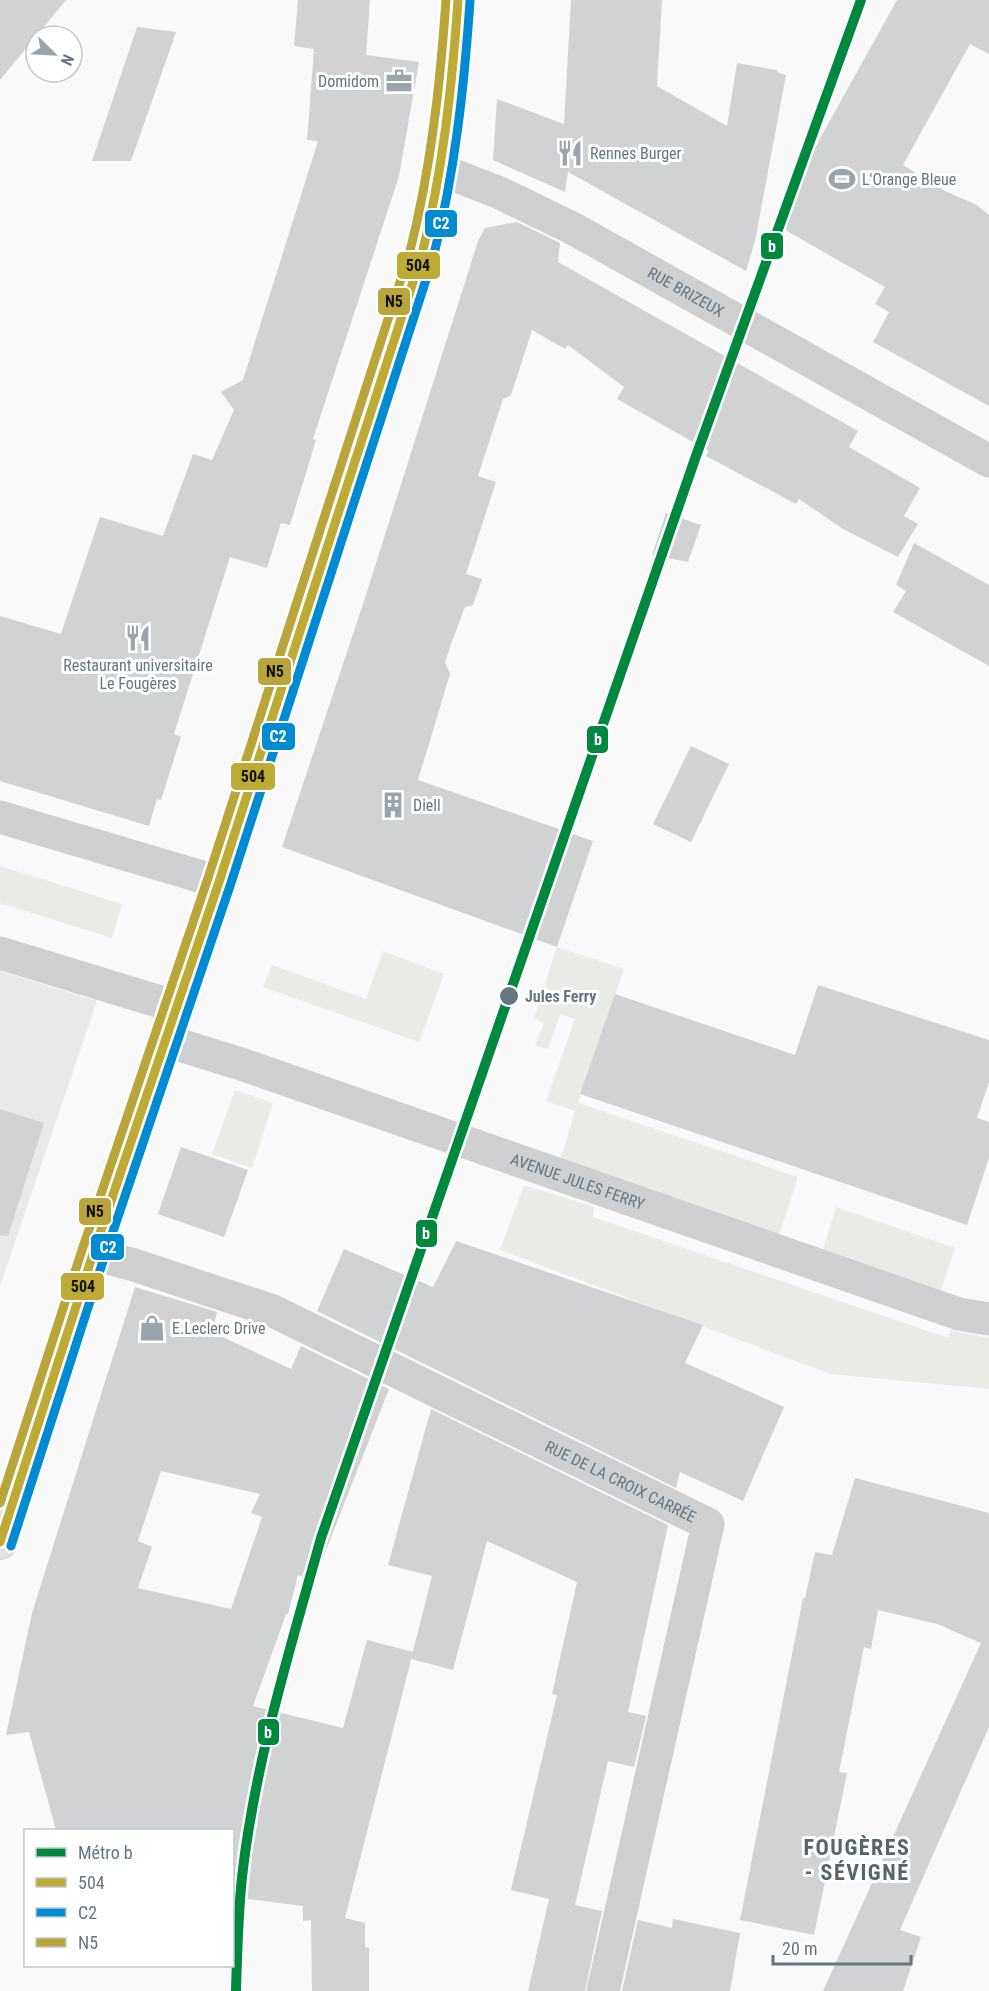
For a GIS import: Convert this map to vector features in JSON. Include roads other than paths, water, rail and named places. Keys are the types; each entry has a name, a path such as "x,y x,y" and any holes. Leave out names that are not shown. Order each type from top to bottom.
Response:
{"main road":[{"path":"0,1542 93,1254 219,882 422,254 441,170 458,0"}],"street":[{"name":"RUE BRIZEUX","path":"441,170 500,193 572,228 989,461"},
{"path":"0,817 219,882"},
{"path":"0,953 177,1007"},
{"name":"AVENUE JULES FERRY","path":"166,1041 266,1072 959,1314 989,1319"},
{"name":"RUE DE LA CROIX CARRÉE","path":"93,1254 134,1265 273,1311 708,1524 603,1991"}],"metro line":[{"name":"b","path":"236,1991 242,1877 255,1791 275,1706 321,1538 696,456 861,0"}],"place":[{"name":"Domidom","path":"399,81"},
{"name":"Rennes Burger","path":"570,153"},
{"name":"L'Orange Bleue","path":"842,179"},
{"name":"Restaurant universitaire Le Fougères","path":"138,638"},
{"name":"Diell","path":"393,805"},
{"name":"Jules Ferry","path":"509,996"},
{"name":"E.Leclerc Drive","path":"152,1328"}],"district":[{"name":"FOUGÈRES - SÉVIGNÉ","path":"857,1860"}]}
